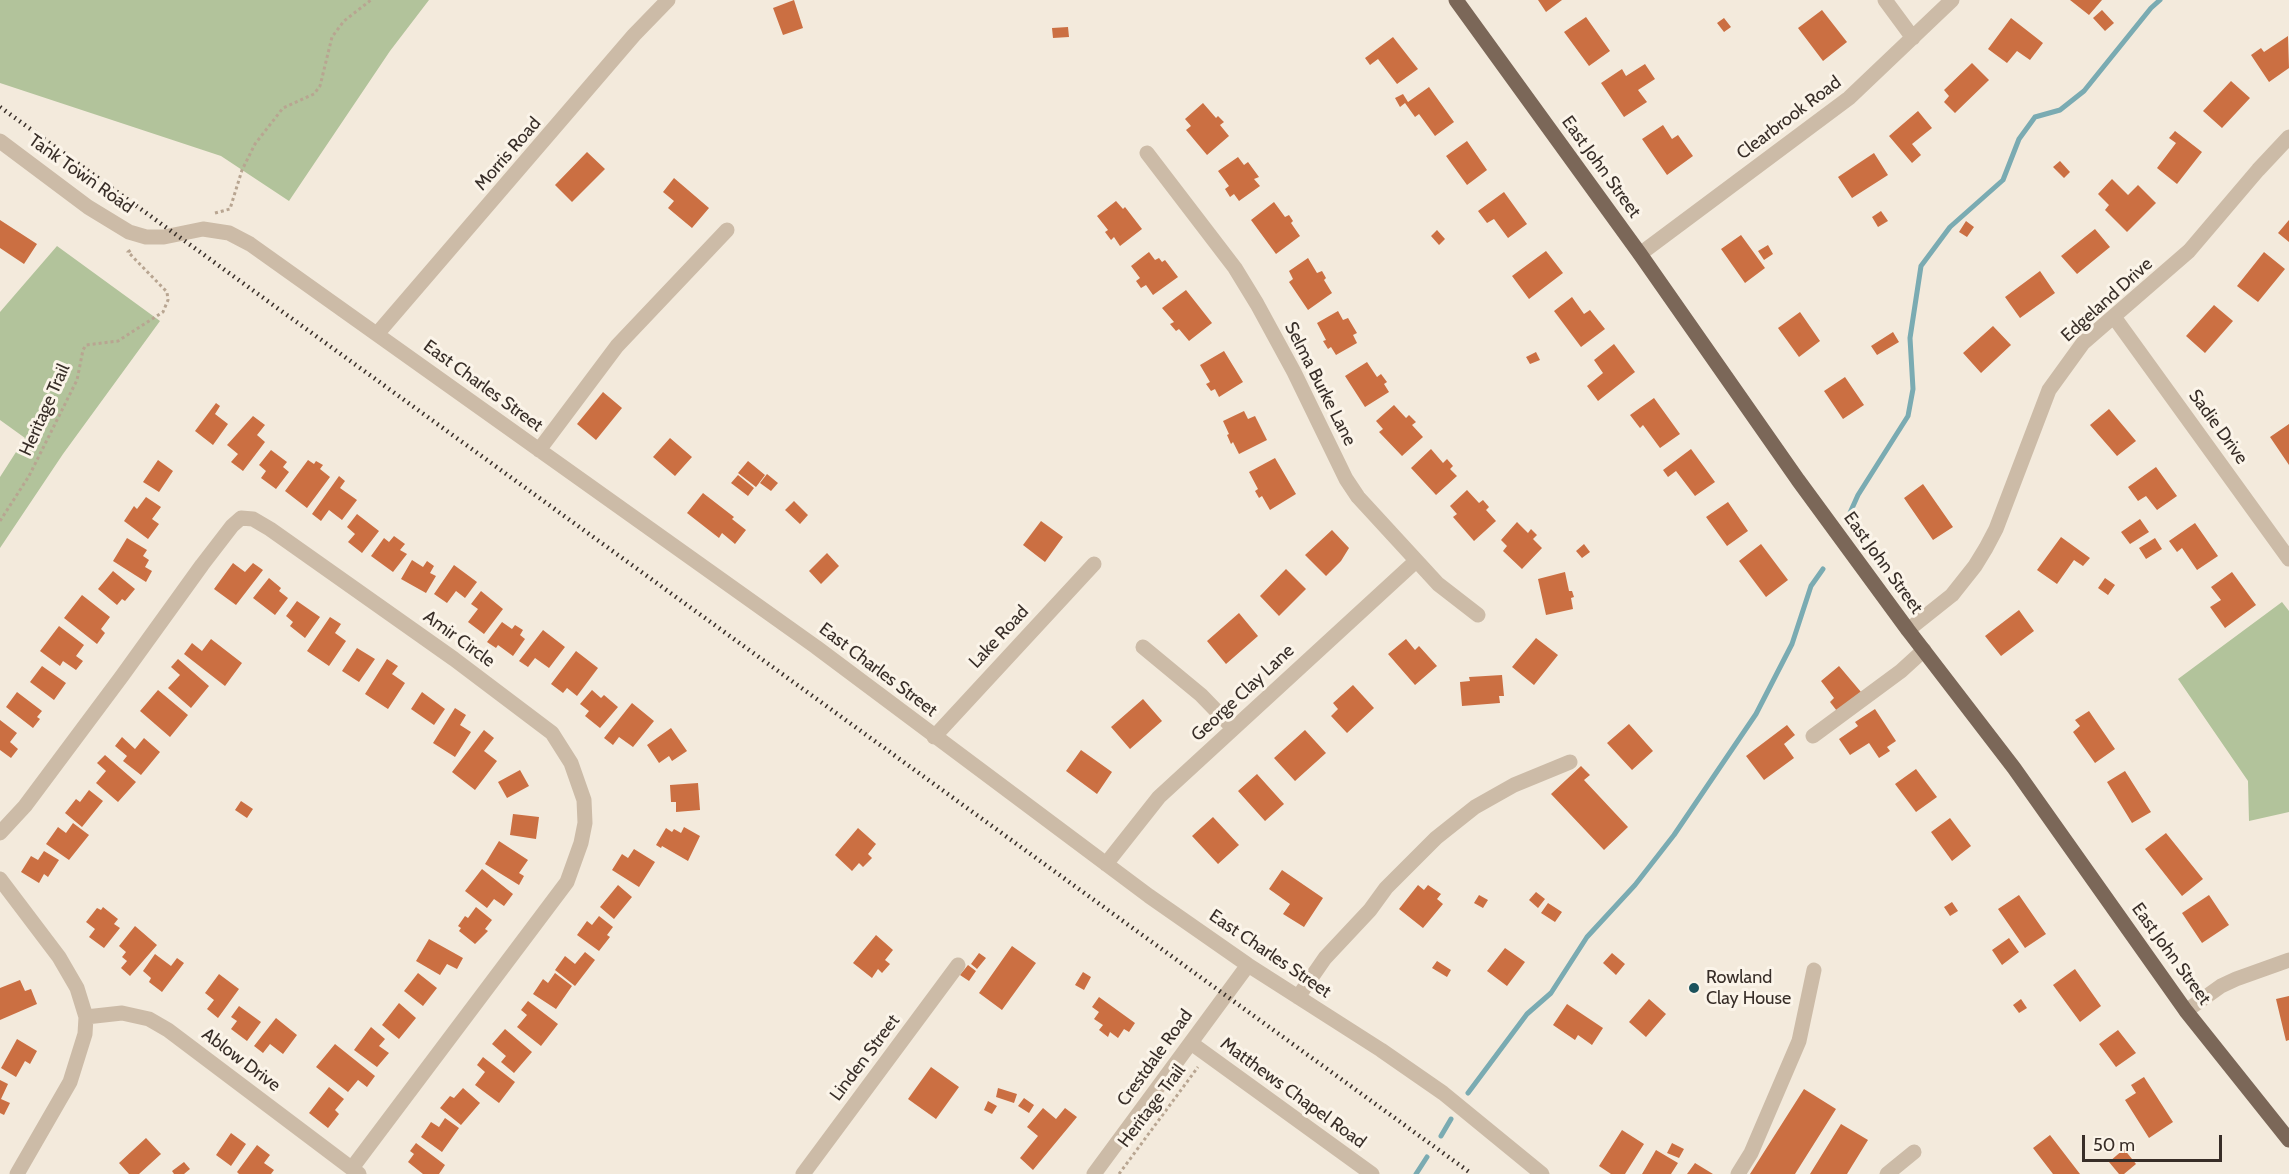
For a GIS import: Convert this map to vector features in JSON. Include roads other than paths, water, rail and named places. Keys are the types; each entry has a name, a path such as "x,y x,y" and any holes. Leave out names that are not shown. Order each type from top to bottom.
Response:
{"main road":[{"name":"East John Street","path":"1456,0 1640,254 1798,480 1908,630 2014,768 2186,1011 2289,1140"}],"street":[{"name":"Morris Road","path":"377,334 521,169 634,34 668,0"},
{"path":"1885,0 1913,38"},
{"name":"Clearbrook Road","path":"1640,254 1849,99 1952,0"},
{"name":"Edgeland Drive","path":"1908,630 1952,595 1975,566 1996,529 2049,390 2083,343 2189,251 2289,137"},
{"name":"Tank Town Road","path":"0,141 88,207 129,232 147,237 177,235"},
{"name":"Selma Burke Lane","path":"1148,153 1240,277 1294,372 1346,479 1358,497 1438,584 1479,615"},
{"name":"East Charles Street","path":"177,235 203,229 229,233 250,244 816,647 1106,864 1248,965 1443,1093 1542,1174"},
{"path":"539,450 618,345 727,230"},
{"name":"Sadie Drive","path":"2114,317 2286,551"},
{"name":"Amir Circle","path":"0,833 24,806 202,565 232,526 241,518 254,519 270,529 454,659 552,733 572,763 584,800 585,823 581,843 567,882 355,1171"},
{"name":"George Clay Lane","path":"1106,864 1159,797 1416,561"},
{"name":"Lake Road","path":"934,737 1094,564"},
{"path":"1143,647 1201,695 1233,728"},
{"path":"1814,736 1882,686 1924,650"},
{"path":"1298,997 1325,958 1370,910 1386,888 1436,838 1475,807 1514,785 1569,762"},
{"path":"0,879 59,957 77,988 86,1017 85,1034 70,1082 17,1174"},
{"path":"2186,1011 2221,986 2289,960"},
{"name":"Linden Street","path":"803,1174 958,965"},
{"name":"Crestdale Road","path":"1094,1174 1248,965"},
{"path":"1738,1174 1751,1153 1799,1041 1814,970"},
{"name":"Ablow Drive","path":"86,1017 122,1014 149,1019 168,1030 355,1171"},
{"name":"Matthews Chapel Road","path":"1191,1043 1372,1174"},
{"path":"1887,1174 1914,1152"}],"waterway":[{"path":"1849,515 1858,495 1908,416 1913,389 1910,338 1921,266 1950,227 2003,180 2019,139 2035,117 2060,110 2084,91 2160,0"},
{"path":"1468,1093 1527,1014 1551,993 1587,937 1635,885 1674,835 1756,714 1792,644 1811,586 1823,569"},
{"path":"1441,1136 1451,1119"},
{"path":"1416,1174 1427,1157"}],"railway":[{"path":"0,107 1472,1174"}],"place":[{"name":"Rowland Clay House","path":"1694,988"}]}
